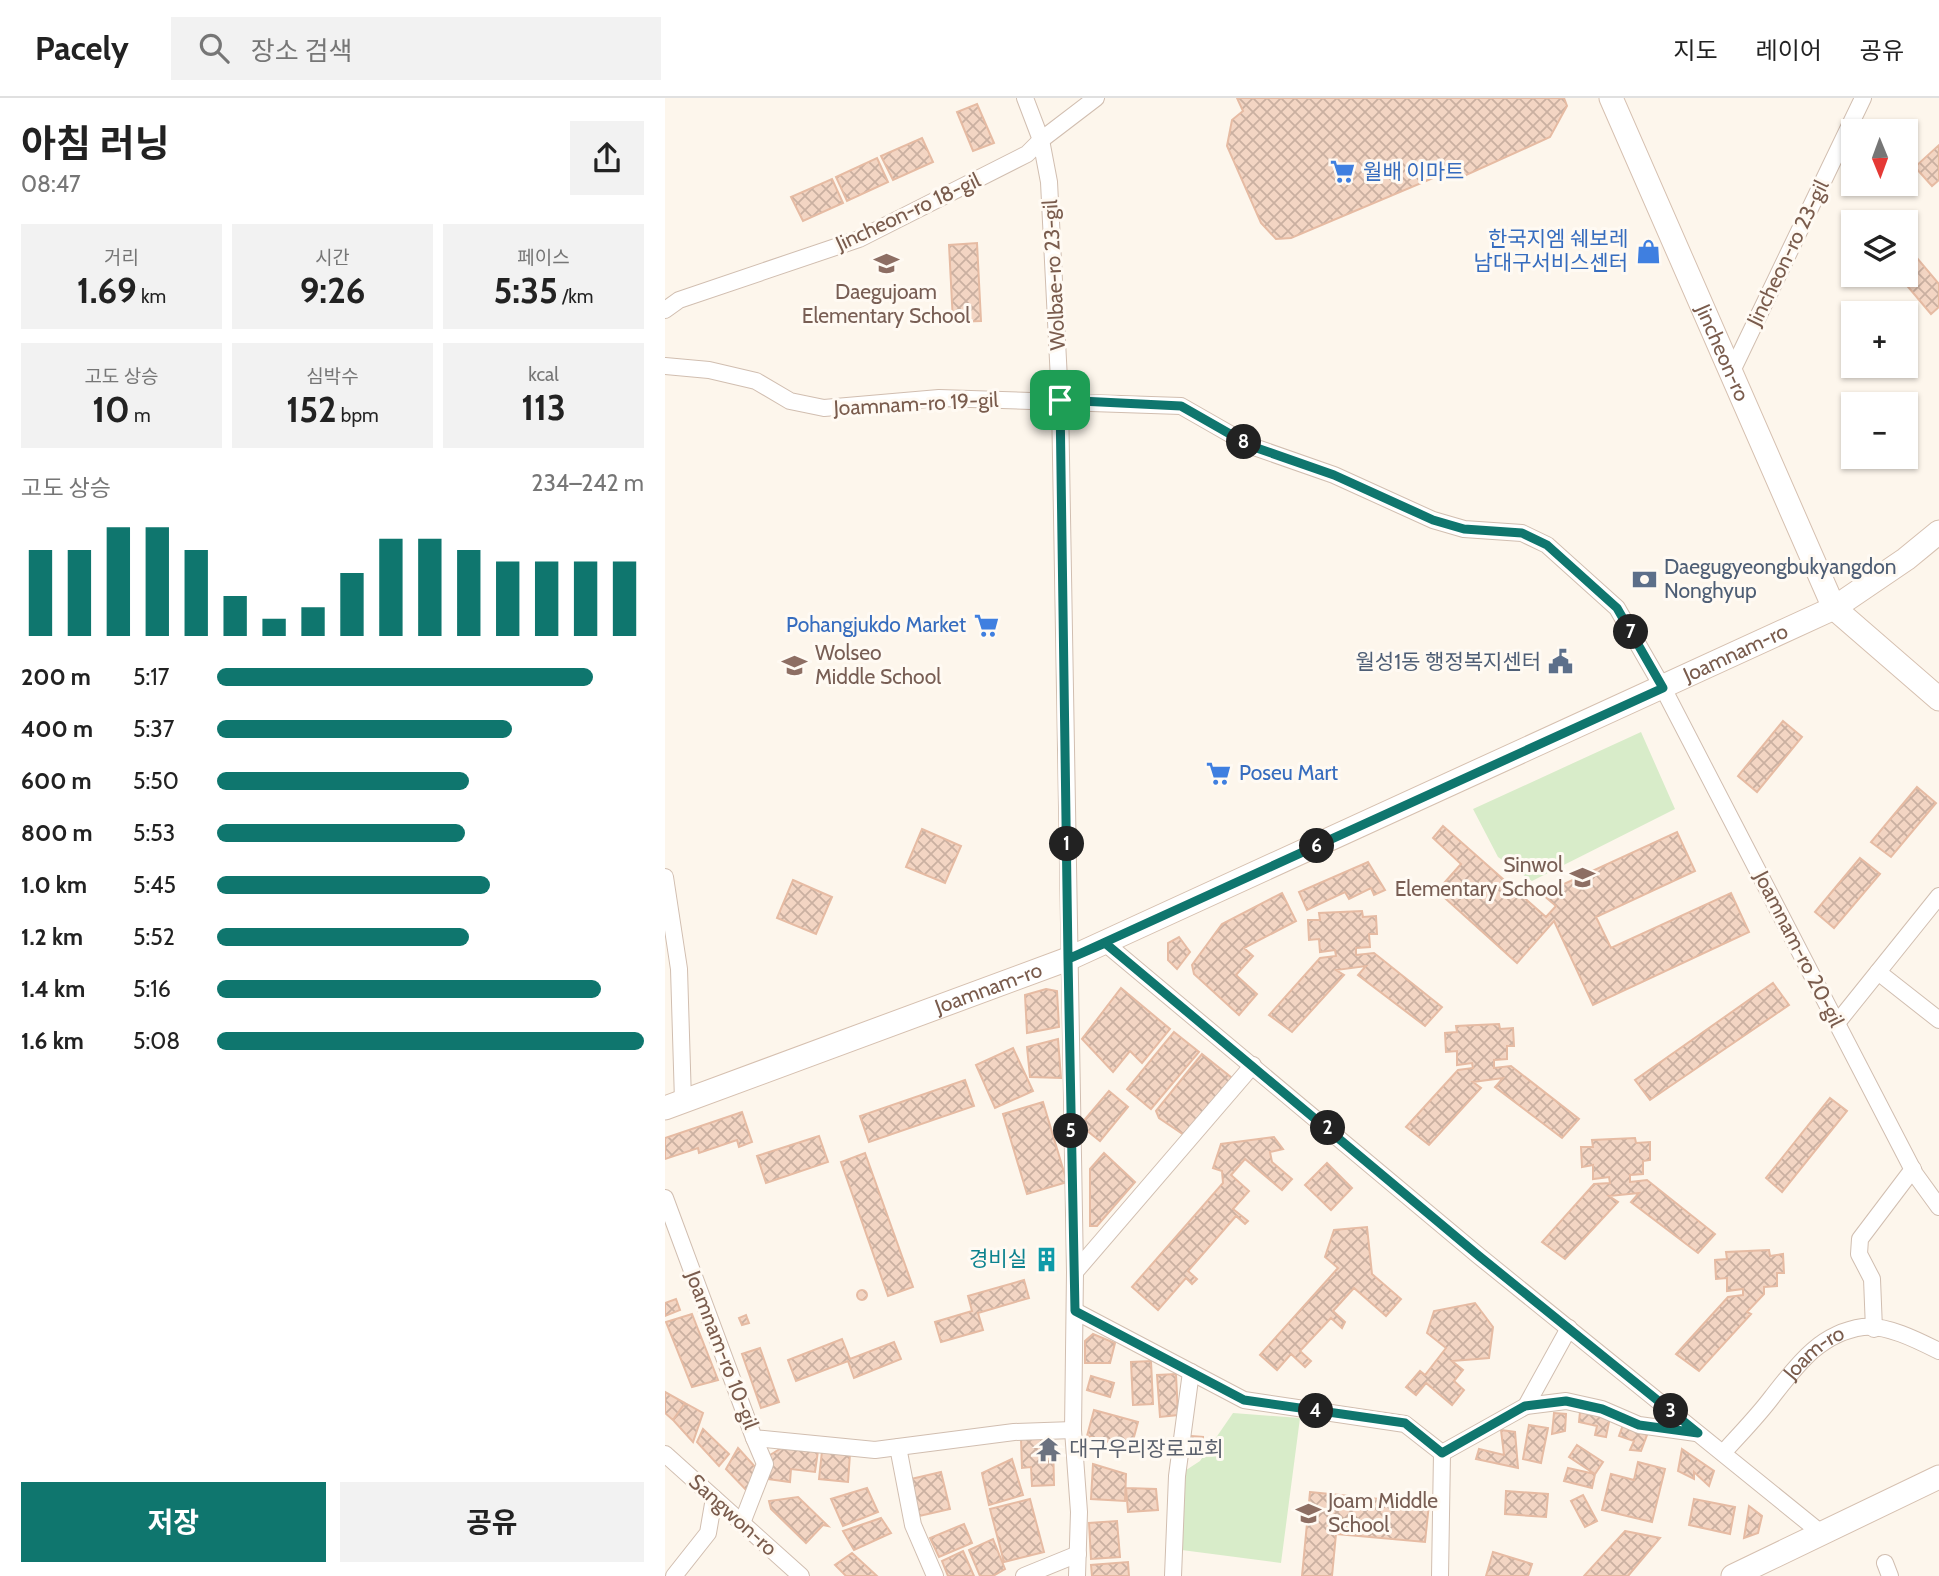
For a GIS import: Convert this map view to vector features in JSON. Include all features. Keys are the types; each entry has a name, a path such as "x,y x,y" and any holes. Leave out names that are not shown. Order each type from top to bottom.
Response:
{"main road":[{"name":"Jincheon-ro","path":"1611,98 1834,608"},
{"name":"Joamnam-ro","path":"674,1105 1105,943 1834,608 1906,559 1939,532"},
{"path":"1834,608 1939,699"},
{"path":"1733,1576 1939,1477"}],"street":[{"name":"Wolbae-ro 23-gil","path":"1025,98 1041,140 1049,182 1060,400 1075,1272 1073,1430 1079,1512 1077,1576"},
{"name":"Jincheon-ro 18-gil","path":"665,310 679,300 859,239 1027,155 1041,140 1096,98"},
{"name":"Jincheon-ro 23-gil","path":"1732,371 1863,98"},
{"name":"Joamnam-ro 19-gil","path":"665,366 709,370 757,381 790,401 824,408 939,398 1181,406 1251,446 1334,475 1433,520 1464,529 1522,533 1547,545 1617,608 1663,688"},
{"name":"Joamnam-ro 20-gil","path":"1663,688 1913,1169 1939,1207"},
{"path":"665,877 679,969 674,1105"},
{"path":"1837,1023 1939,896"},
{"path":"1105,943 1821,1533"},
{"path":"1878,972 1939,1020"},
{"path":"1075,1272 1253,1065"},
{"path":"1874,1329 1872,1279 1859,1254 1860,1239 1913,1169"},
{"name":"Joamnam-ro 10-gil","path":"665,1198 754,1438 875,1450 1014,1432 1073,1430"},
{"path":"1075,1311 1244,1400 1405,1423 1442,1453"},
{"name":"Joam-ro","path":"1723,1453 1790,1372 1821,1342 1864,1327 1909,1336 1939,1351"},
{"path":"1525,1406 1569,1328"},
{"path":"1173,1576 1177,1476 1191,1373"},
{"path":"1442,1453 1525,1406 1566,1401 1602,1409 1639,1425 1698,1433"},
{"path":"742,1523 765,1464 754,1438"},
{"path":"898,1447 913,1525 935,1576"},
{"path":"1440,1576 1442,1453"},
{"name":"Sangwon-ro","path":"665,1454 801,1576"},
{"path":"674,1576 708,1534 714,1498"},
{"path":"1024,1576 1078,1554"}],"green space":[{"path":"1641,732 1675,809 1532,881 1498,857 1473,809"},
{"path":"1233,1413 1300,1418 1281,1563 1174,1549 1177,1476 1200,1461"}],"building":[{"name":"월배 이마트","path":"1237,98 1564,98 1567,106 1550,137 1464,176 1459,167 1291,238 1276,239 1261,223 1227,146 1232,120 1243,111"},
{"path":"977,104 994,143 973,151 957,112"},
{"path":"922,138 933,162 893,180 881,156"},
{"path":"1939,145 1939,180 1932,186 1918,170 1918,164"},
{"path":"877,158 888,182 847,201 836,177"},
{"path":"832,179 843,203 803,221 791,197"},
{"path":"977,243 981,321 953,322 949,245"},
{"path":"1918,259 1939,284 1939,307 1931,314 1908,287 1918,287"},
{"path":"1783,721 1802,737 1757,792 1738,776"},
{"path":"1917,787 1936,803 1891,857 1871,842"},
{"path":"1443,826 1546,917 1556,906 1542,894 1677,832 1695,871 1596,917 1611,948 1731,893 1749,932 1593,1005 1554,921 1517,963 1437,891 1461,864 1433,838"},
{"path":"922,829 961,846 945,883 906,867"},
{"path":"1860,858 1880,874 1834,928 1815,912"},
{"path":"1368,862 1385,890 1374,895 1371,888 1349,899 1345,892 1307,910 1299,892"},
{"path":"793,880 832,897 816,934 777,918"},
{"path":"1282,893 1296,921 1244,948 1253,956 1236,975 1257,994 1239,1015 1194,974 1192,965 1222,924"},
{"path":"1362,911 1363,917 1376,916 1377,934 1369,934 1370,947 1356,948 1356,955 1374,953 1442,1007 1425,1026 1358,975 1366,966 1336,970 1344,975 1292,1032 1269,1015 1320,958 1336,956 1335,950 1320,952 1319,939 1309,940 1308,920 1320,920 1319,913"},
{"path":"1179,937 1190,952 1177,969 1168,960 1168,943"},
{"path":"1773,983 1789,1005 1650,1100 1635,1080"},
{"path":"1121,988 1170,1029 1142,1063 1130,1051 1113,1072 1082,1039"},
{"path":"1046,989 1057,991 1059,1027 1027,1033 1025,995"},
{"path":"1499,1024 1500,1029 1513,1028 1514,1046 1507,1046 1507,1059 1494,1060 1494,1068 1511,1066 1579,1119 1562,1138 1495,1087 1503,1078 1473,1082 1481,1088 1429,1145 1406,1127 1458,1070 1473,1068 1472,1063 1457,1065 1457,1051 1446,1052 1445,1033 1457,1032 1456,1026"},
{"path":"1174,1032 1199,1052 1151,1109 1127,1089"},
{"path":"1058,1039 1061,1078 1030,1077 1027,1047"},
{"path":"1013,1048 1033,1091 995,1108 976,1065"},
{"path":"1202,1054 1232,1078 1184,1135 1159,1118 1156,1111"},
{"path":"965,1080 974,1106 869,1142 860,1116"},
{"path":"1109,1091 1128,1107 1100,1141 1080,1125"},
{"path":"1830,1098 1847,1111 1782,1192 1766,1178"},
{"path":"1043,1102 1067,1182 1027,1194 1003,1114"},
{"path":"742,1112 752,1142 739,1147 737,1140 699,1153 698,1148 665,1159 665,1138"},
{"path":"819,1136 828,1162 766,1183 757,1156"},
{"path":"1274,1137 1283,1149 1270,1152 1272,1162 1292,1179 1282,1190 1245,1159 1231,1175 1249,1191 1233,1209 1248,1221 1245,1224 1236,1216 1188,1271 1197,1279 1192,1284 1186,1278 1158,1310 1132,1287 1223,1183 1222,1171 1213,1168 1221,1144"},
{"path":"1635,1138 1636,1143 1650,1142 1650,1160 1643,1161 1643,1174 1630,1175 1630,1182 1647,1180 1715,1234 1698,1253 1631,1202 1639,1193 1609,1196 1618,1202 1565,1259 1542,1242 1594,1184 1610,1183 1609,1177 1593,1179 1593,1165 1582,1167 1581,1147 1593,1147 1592,1140"},
{"path":"865,1153 913,1287 888,1296 841,1162"},
{"path":"1104,1153 1135,1182 1097,1226 1090,1226 1090,1169"},
{"path":"1327,1163 1352,1188 1331,1210 1305,1185"},
{"path":"1367,1227 1372,1274 1401,1299 1386,1316 1354,1288 1333,1311 1345,1322 1342,1328 1331,1318 1300,1351 1311,1361 1305,1367 1291,1354 1277,1370 1260,1355 1338,1268 1325,1257 1334,1230"},
{"path":"1769,1250 1770,1256 1783,1254 1784,1273 1777,1273 1777,1286 1764,1287 1764,1294 1747,1312 1751,1314 1699,1371 1676,1354 1728,1297 1743,1295 1743,1289 1727,1291 1727,1278 1716,1279 1715,1260 1727,1259 1726,1252"},
{"name":"경비실","path":"1050,1254 1052,1262 1043,1265 1041,1257"},
{"path":"1024,1280 1029,1298 978,1313 983,1330 941,1342 935,1322 972,1311 968,1296"},
{"path":"862,1290 867,1295 862,1300 857,1295"},
{"path":"676,1299 680,1310 665,1316 665,1303"},
{"path":"1475,1303 1493,1327 1489,1358 1452,1361 1463,1370 1454,1381 1464,1390 1452,1405 1426,1383 1416,1395 1406,1387 1420,1371 1425,1375 1446,1348 1427,1333 1434,1311"},
{"path":"692,1314 718,1380 692,1387 666,1322"},
{"path":"746,1315 749,1323 742,1325 739,1318"},
{"path":"1093,1334 1115,1343 1110,1363 1085,1363 1085,1341"},
{"path":"842,1339 850,1359 894,1342 901,1359 854,1378 848,1361 796,1381 788,1360"},
{"path":"760,1348 779,1402 761,1408 742,1354"},
{"path":"1151,1361 1153,1404 1133,1405 1131,1362"},
{"path":"1176,1374 1178,1415 1160,1417 1157,1375"},
{"path":"1091,1376 1114,1383 1110,1397 1087,1390"},
{"path":"665,1392 685,1403 673,1420 665,1413"},
{"path":"685,1403 703,1413 693,1442 673,1420"},
{"path":"1094,1410 1138,1422 1131,1448 1087,1436"},
{"path":"1580,1412 1610,1417 1606,1437 1595,1435 1597,1426 1579,1422"},
{"path":"1554,1413 1566,1414 1565,1431 1552,1434"},
{"path":"1529,1425 1548,1428 1541,1463 1523,1459"},
{"path":"1623,1425 1647,1435 1641,1451 1630,1450 1634,1441 1619,1436"},
{"path":"703,1429 729,1454 719,1466 697,1442"},
{"path":"1501,1430 1515,1432 1518,1468 1476,1459 1479,1449 1504,1455"},
{"path":"1191,1436 1203,1437 1202,1454 1190,1453"},
{"path":"1053,1438 1054,1485 1032,1486 1031,1467 1022,1468 1021,1439"},
{"path":"1577,1445 1603,1462 1595,1474 1569,1457"},
{"path":"783,1447 818,1451 815,1472 791,1469 790,1482 767,1479 770,1455"},
{"path":"738,1448 757,1469 748,1492 726,1469"},
{"path":"1682,1449 1714,1471 1709,1486 1694,1472 1694,1479 1678,1471"},
{"path":"822,1451 850,1454 848,1482 819,1479"},
{"path":"1012,1459 1023,1495 989,1505 982,1473"},
{"path":"1638,1462 1665,1469 1652,1522 1602,1510 1611,1474 1634,1480"},
{"path":"1093,1464 1126,1474 1125,1501 1091,1499"},
{"path":"1568,1468 1595,1474 1592,1488 1564,1481"},
{"path":"941,1472 950,1509 919,1516 911,1479"},
{"path":"867,1488 878,1512 843,1526 831,1499"},
{"path":"1126,1488 1156,1489 1158,1510 1128,1512"},
{"path":"1506,1491 1548,1494 1546,1517 1505,1514"},
{"path":"1310,1492 1429,1504 1425,1542 1336,1534 1332,1576 1302,1576"},
{"path":"1583,1495 1597,1521 1585,1527 1571,1501"},
{"path":"798,1497 828,1526 823,1525 806,1543 771,1509 769,1501"},
{"path":"1030,1499 1044,1552 1004,1562 990,1509"},
{"path":"1694,1499 1735,1507 1730,1534 1689,1525"},
{"path":"1749,1506 1762,1516 1758,1533 1744,1538"},
{"path":"881,1518 891,1533 854,1550 843,1531"},
{"path":"1117,1521 1120,1557 1091,1559 1089,1523"},
{"path":"964,1524 972,1543 939,1557 930,1538"},
{"path":"1625,1531 1660,1538 1628,1576 1584,1576"},
{"path":"993,1539 1005,1569 993,1576 980,1576 969,1550"},
{"path":"963,1551 974,1576 948,1576 942,1561"},
{"path":"1493,1552 1532,1564 1528,1576 1486,1576"},
{"path":"852,1553 877,1576 846,1576 835,1565"},
{"path":"1128,1562 1129,1576 1092,1576 1091,1565"}],"place":[{"name":"월배 이마트","path":"1343,172"},
{"name":"한국지엠 쉐보레 남대구서비스센터","path":"1648,251"},
{"name":"Daegujoam Elementary School","path":"886,263"},
{"name":"Daegugyeongbukyangdon Nonghyup","path":"1644,579"},
{"name":"Pohangjukdo Market","path":"986,625"},
{"name":"월성1동 행정복지센터","path":"1561,662"},
{"name":"Wolseo Middle School","path":"795,665"},
{"name":"Poseu Mart","path":"1219,773"},
{"name":"Sinwol Elementary School","path":"1583,877"},
{"name":"경비실","path":"1047,1259"},
{"name":"대구우리장로교회","path":"1049,1449"},
{"name":"Joam Middle School","path":"1308,1513"}],"route":[{"path":"1060,400 1068,959 1105,943 1479,1256 1698,1433 1639,1425 1602,1409 1566,1401 1525,1406 1442,1453 1405,1423 1244,1400 1075,1311 1068,959 1663,688 1617,608 1547,545 1522,533 1464,529 1433,520 1334,475 1251,446 1181,406 1060,400"}]}
